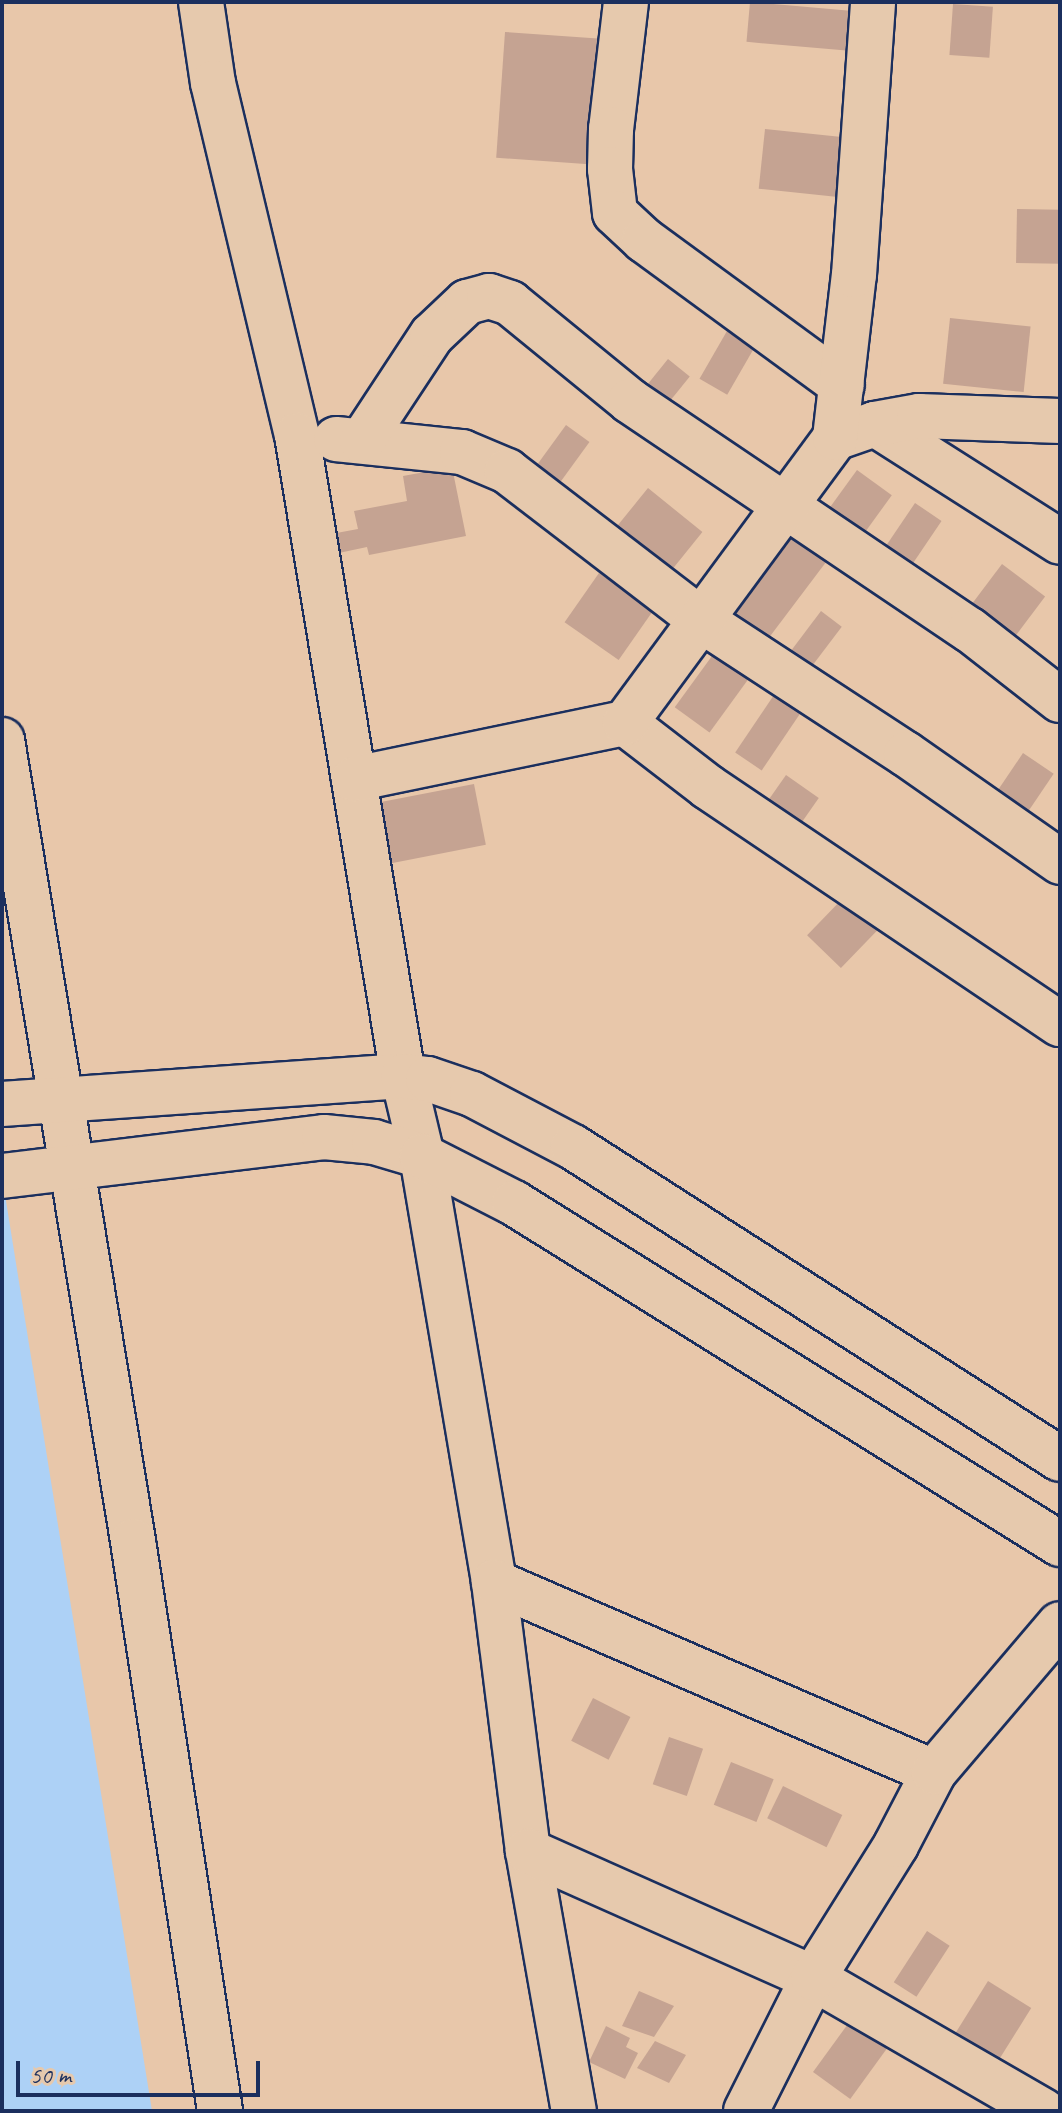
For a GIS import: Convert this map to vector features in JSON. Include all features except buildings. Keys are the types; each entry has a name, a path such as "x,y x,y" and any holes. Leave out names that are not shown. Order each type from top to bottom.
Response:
{"street":[{"path":"201,2 213,83 297,435 403,1076 422,1156 494,1582 528,1851 574,2111"},
{"path":"626,2 611,129 610,169 615,213 644,240 842,385"},
{"path":"354,779 625,723 835,438 854,275 873,2"},
{"path":"362,441 432,335 467,302 489,296 510,303 630,401 970,630 1060,700"},
{"path":"835,438 875,424 919,416 954,414 1060,421"},
{"path":"875,424 1060,542"},
{"path":"297,435 462,452 507,471 701,620 906,754 1060,862"},
{"path":"625,723 708,787 1060,1024"},
{"path":"2,740 59,1097 73,1166 220,2111"},
{"path":"8,1103 59,1097 403,1076 428,1079 472,1094 573,1147 1060,1459"},
{"path":"11,1174 324,1137 374,1142 422,1156 514,1203 1060,1544"},
{"path":"494,1582 934,1772"},
{"path":"746,2111 813,1978 896,1845 934,1772 1060,1624"},
{"path":"528,1851 813,1978 1043,2111"}],"water":[{"path":"2,1176 152,2111 2,2111"}]}
